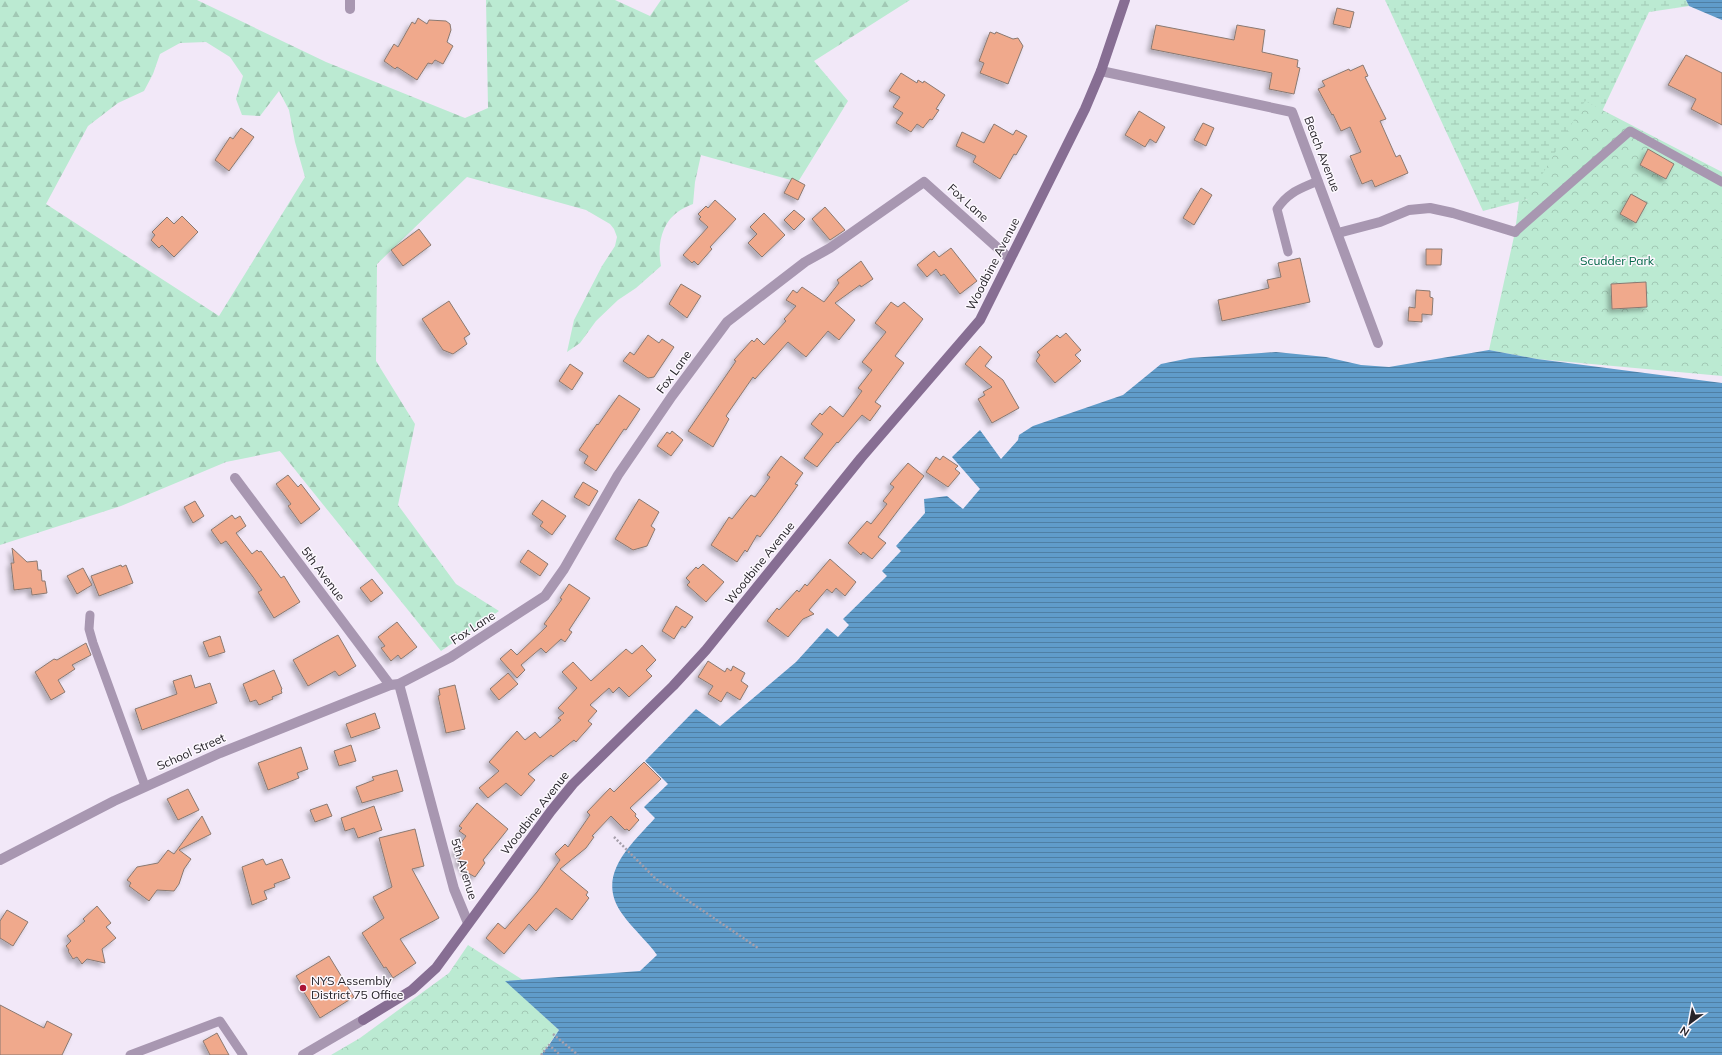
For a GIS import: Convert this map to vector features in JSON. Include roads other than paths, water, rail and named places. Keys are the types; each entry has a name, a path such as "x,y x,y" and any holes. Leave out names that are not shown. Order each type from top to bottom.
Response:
{"main road":[{"name":"Woodbine Avenue","path":"363,1020 412,990 436,968 454,946 468,923 551,811 573,784 673,686 706,650 861,458 980,320 1068,144 1101,71 1125,0"}],"street":[{"name":"Beach Avenue","path":"1101,71 1292,112 1378,343"},
{"name":"Fox Lane","path":"394,684 451,657 545,596 564,569 618,475 672,396 727,322 805,262 830,248 924,182 1010,259"},
{"path":"1338,233 1380,222 1409,210 1430,208 1453,213 1515,232"},
{"name":"5th Avenue","path":"235,478 394,684 454,889 468,923"},
{"name":"School Street","path":"0,860 145,786 224,751 394,684"},
{"name":"Woodbine Avenue","path":"303,1055 363,1020"}],"lane":[{"path":"1515,232 1630,131 1722,182"},
{"path":"1288,252 1277,209 1285,197 1318,181"},
{"path":"90,615 89,629 93,643 145,786"},
{"path":"130,1055 220,1021 243,1055"}],"water":[{"path":"1686,0 1722,0 1722,20 1689,6"},
{"path":"1489,350 1537,359 1722,383 1722,1055 541,1055 559,1030 505,981 640,971 657,955 623,915 615,901 612,887 614,875 619,862 635,839 655,818 644,807 668,784 645,761 696,709 720,726 796,662 827,628 838,637 849,625 843,619 887,576 882,571 901,551 896,546 925,513 924,499 947,496 963,509 980,489 952,457 980,430 1001,459 1018,440 1019,435 1033,426 1123,395 1161,364 1190,358 1276,352 1326,357 1361,365 1389,367"}],"place":[{"name":"NYS Assembly District 75 Office","path":"303,988"}],"park label":[{"name":"Scudder Park","path":"1617,261"}]}
